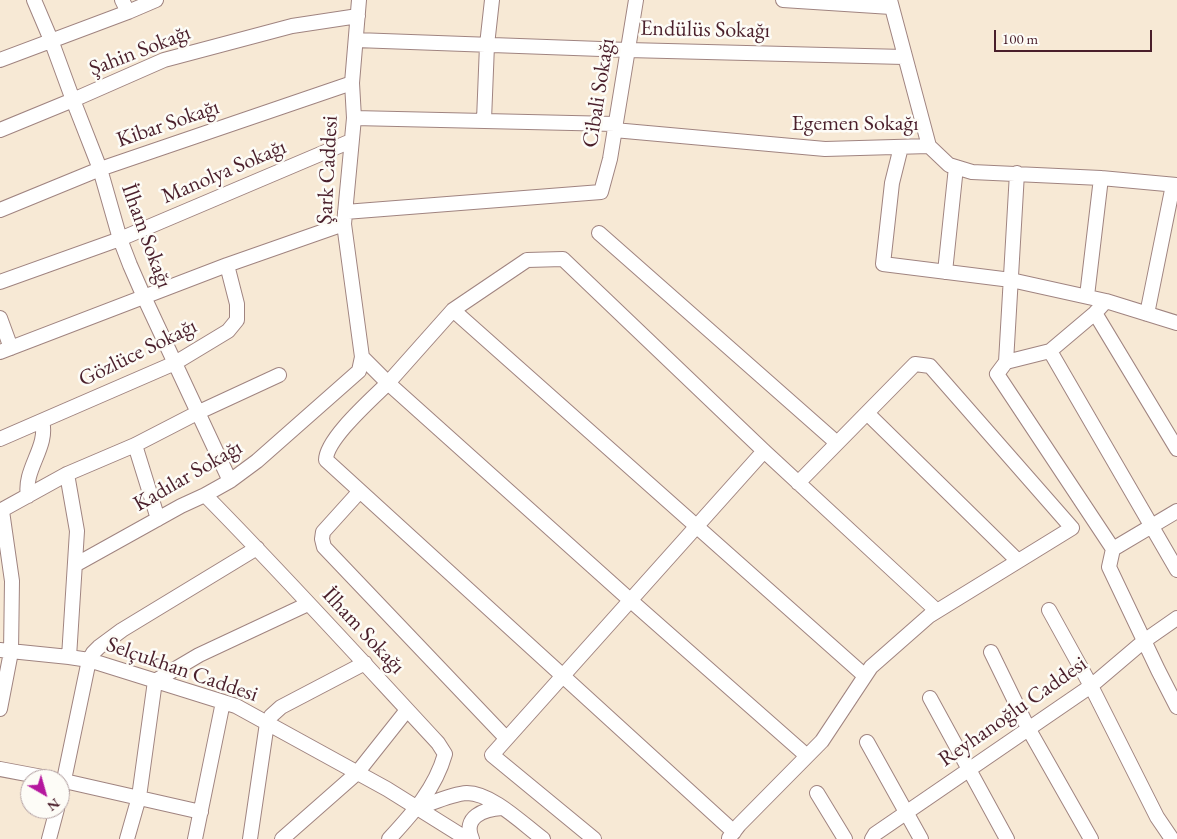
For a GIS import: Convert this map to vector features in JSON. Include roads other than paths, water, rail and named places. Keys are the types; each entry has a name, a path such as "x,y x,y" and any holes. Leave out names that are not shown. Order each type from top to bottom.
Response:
{"street":[{"name":"İlham Sokağı","path":"34,0 52,40 100,169 120,239 144,297 230,481"},
{"path":"0,60 52,40 125,6 156,0"},
{"name":"Şark Caddesi","path":"359,0 352,83 354,118 345,218 362,357 359,371"},
{"path":"484,120 487,44 492,0"},
{"name":"Cibali Sokağı","path":"345,218 601,192 610,159 636,0"},
{"path":"783,0 890,4 929,146"},
{"name":"Şahin Sokağı","path":"0,130 164,60 292,26 358,16"},
{"name":"Endülüs Sokağı","path":"356,40 628,50 904,57"},
{"name":"Kibar Sokağı","path":"0,210 100,169 352,83"},
{"name":"Egemen Sokağı","path":"354,118 484,120 615,127 825,149 929,146 949,165 972,172 1101,178 1175,185"},
{"name":"Manolya Sokağı","path":"0,282 120,239 351,141"},
{"path":"901,147 892,183 883,264 1011,280 1106,301 1175,325"},
{"path":"946,272 956,167"},
{"path":"1018,173 1006,362 997,374 1113,549 1109,567 1177,707"},
{"path":"1086,296 1101,178"},
{"path":"1147,314 1175,185"},
{"path":"0,318 6,350 227,266 345,218"},
{"path":"599,233 838,443"},
{"path":"798,483 916,364 930,366 1072,528 929,616 871,667 822,741 731,836 562,675 326,460 326,453 337,437 453,310 527,260 563,259 764,451 798,483 937,611"},
{"name":"Gözlüce Sokağı","path":"0,439 175,363 228,332 237,320 237,304 227,266"},
{"path":"1006,362 1050,351 1095,313 1106,301"},
{"path":"453,310 865,676"},
{"path":"1095,313 1177,449"},
{"path":"1050,351 1177,570"},
{"path":"362,357 388,383 630,600 807,756"},
{"name":"Kadılar Sokağı","path":"75,565 230,481 257,461 359,371"},
{"path":"0,709 12,581 1,511 67,474 135,444 198,412 279,375"},
{"path":"867,413 1018,561"},
{"path":"28,496 28,483 43,436 44,427 42,421"},
{"path":"135,444 158,519"},
{"path":"594,839 492,754 764,451"},
{"path":"67,474 77,531 69,657"},
{"path":"360,491 323,532 322,540 324,547 506,738"},
{"name":"İlham Sokağı","path":"205,495 257,548 438,743 445,754 440,771 418,808"},
{"path":"1113,549 1177,511"},
{"path":"62,769 89,660 93,653 122,630 257,548"},
{"path":"127,839 139,797 155,681 199,655 308,604"},
{"path":"1049,610 1091,686 1158,817 1172,839"},
{"name":"Reyhanoğlu Caddesi","path":"872,839 875,834 906,812 1091,686 1144,641 1177,618"},
{"name":"Selçukhan Caddesi","path":"5,651 89,660 236,706 418,808 467,839"},
{"path":"991,652 1028,728 1091,839"},
{"path":"250,839 267,723 271,716 281,707 365,663"},
{"path":"930,698 1007,839"},
{"path":"194,839 223,702"},
{"path":"282,839 357,773 407,710"},
{"path":"868,742 921,839"},
{"path":"0,769 20,773"},
{"path":"70,782 201,812"},
{"path":"817,792 845,839"},
{"path":"389,839 418,808 467,793 489,799 543,839"},
{"path":"472,839 470,826 476,815 488,809 502,808"},
{"path":"49,839 54,819"}]}
